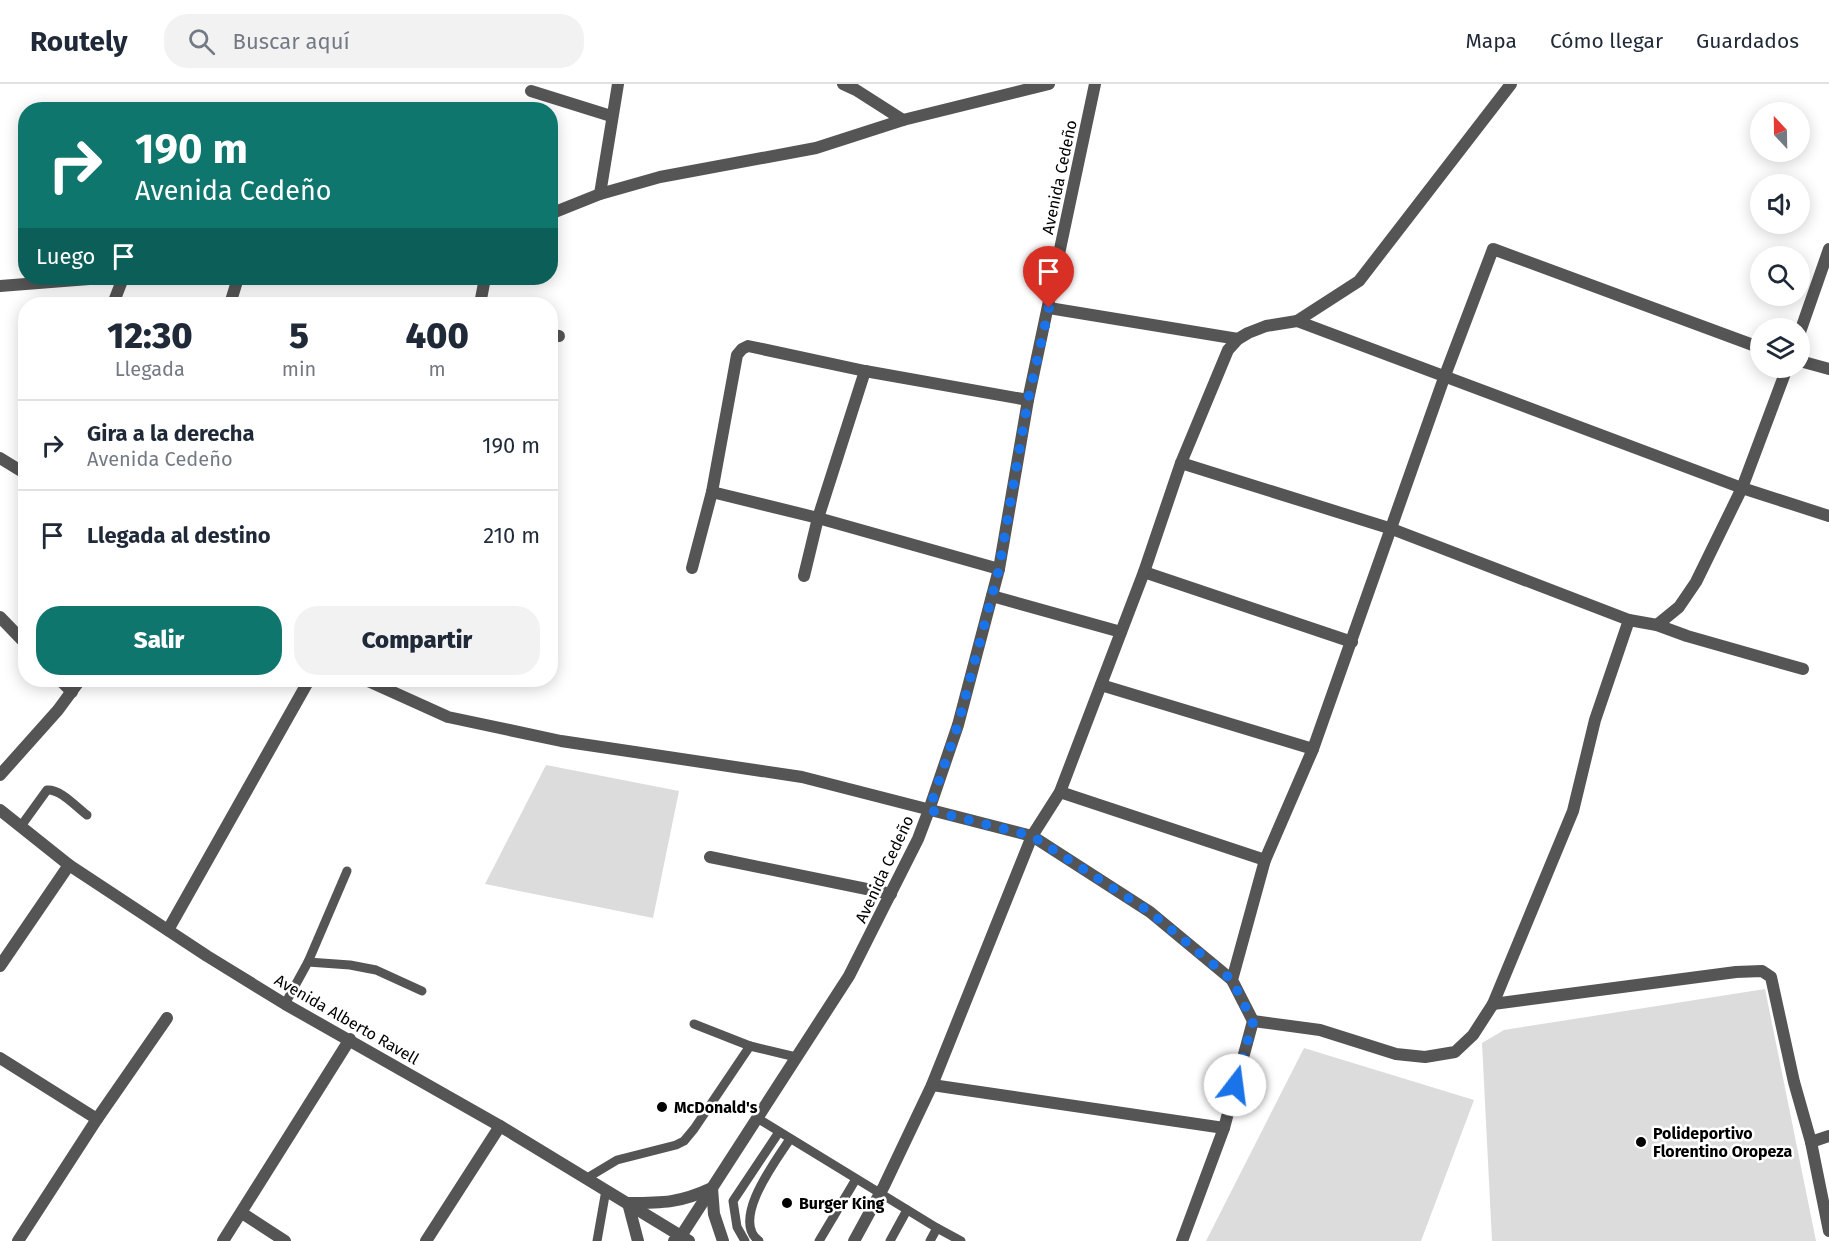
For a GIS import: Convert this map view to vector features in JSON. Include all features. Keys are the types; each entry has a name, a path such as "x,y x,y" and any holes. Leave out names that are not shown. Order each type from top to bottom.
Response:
{"street":[{"path":"600,194 618,84"},
{"path":"843,84 858,87 903,120"},
{"path":"558,211 600,194 660,177 816,148 903,120 1049,84"},
{"name":"Avenida Cedeño","path":"681,1240 849,976 918,839 929,810 958,725 999,569 1028,400 1095,84"},
{"path":"854,1241 880,1193 932,1084 1032,836 1060,792 1144,573 1181,463 1228,350 1238,339 1248,333 1266,326 1297,321 1359,282 1511,84"},
{"path":"531,91 611,116"},
{"path":"1232,980 1265,860 1313,749 1444,378 1493,249 1750,344"},
{"path":"1805,318 1829,249"},
{"path":"0,286 18,285"},
{"path":"1049,308 1238,339"},
{"path":"1297,321 1742,488 1829,516"},
{"path":"692,568 712,492 737,355 748,346 865,371 1028,400"},
{"path":"1810,364 1829,369"},
{"path":"804,576 818,518 865,371"},
{"path":"1657,625 1679,607 1696,582 1742,488 1784,378"},
{"path":"0,459 18,469"},
{"path":"1181,463 1392,529 1629,620 1657,625 1803,669"},
{"path":"712,492 818,518 999,569"},
{"path":"1144,573 1352,642"},
{"path":"992,596 1121,632"},
{"path":"0,617 18,636"},
{"path":"1253,1022 1320,1030 1396,1054 1425,1057 1455,1052 1473,1035 1493,1004 1573,811 1595,720 1629,620"},
{"path":"1101,685 1313,749"},
{"path":"67,687 72,692"},
{"path":"0,775 75,687"},
{"path":"168,930 305,687"},
{"path":"381,687 447,717 561,741 802,777 1032,836 1150,912 1232,980 1253,1022 1224,1128 1182,1241"},
{"path":"1060,792 1265,860"},
{"name":"Avenida Alberto Ravell","path":"0,810 69,865 285,1004 500,1126 628,1203 681,1240"},
{"path":"710,857 891,894"},
{"path":"0,966 69,865"},
{"path":"1493,1004 1736,972 1762,971 1772,977 1794,1082 1811,1142 1829,1231"},
{"path":"18,1241 97,1119 167,1018"},
{"path":"223,1241 350,1039"},
{"path":"0,1058 97,1119"},
{"path":"932,1084 1224,1128"},
{"path":"426,1241 500,1126"},
{"path":"1811,1142 1829,1136"},
{"path":"638,1241 628,1203 670,1203 712,1188 714,1214 723,1241"},
{"path":"242,1213 285,1241"}],"lane":[{"path":"21,826 47,790 60,794 87,815"},
{"path":"285,1004 308,962 347,871"},
{"path":"308,962 350,965 376,970 422,990"},
{"path":"694,1024 750,1046 796,1058"},
{"path":"587,1178 617,1160 684,1142 750,1046"},
{"path":"757,1118 961,1241"},
{"path":"745,1241 737,1227 733,1201 779,1132"},
{"path":"759,1241 751,1230 753,1204 762,1181 790,1139"},
{"path":"819,1241 856,1179"},
{"path":"597,1241 606,1190"},
{"path":"890,1241 907,1210"},
{"path":"930,1241 937,1228"}],"shaded area":[{"path":"546,765 679,791 653,918 485,884"},
{"name":"Polideportivo Florentino Oropeza","path":"1765,989 1816,1241 1492,1241 1482,1043 1504,1030"},
{"path":"1304,1048 1474,1100 1421,1241 1206,1241"}],"place":[{"name":"McDonald's","path":"662,1107"},
{"name":"Polideportivo Florentino Oropeza","path":"1641,1142"},
{"name":"Burger King","path":"787,1203"}],"route":[{"path":"1049,308 1028,400 999,569 958,725 929,810 1032,836 1150,912 1232,980 1253,1022 1235,1085"}]}
